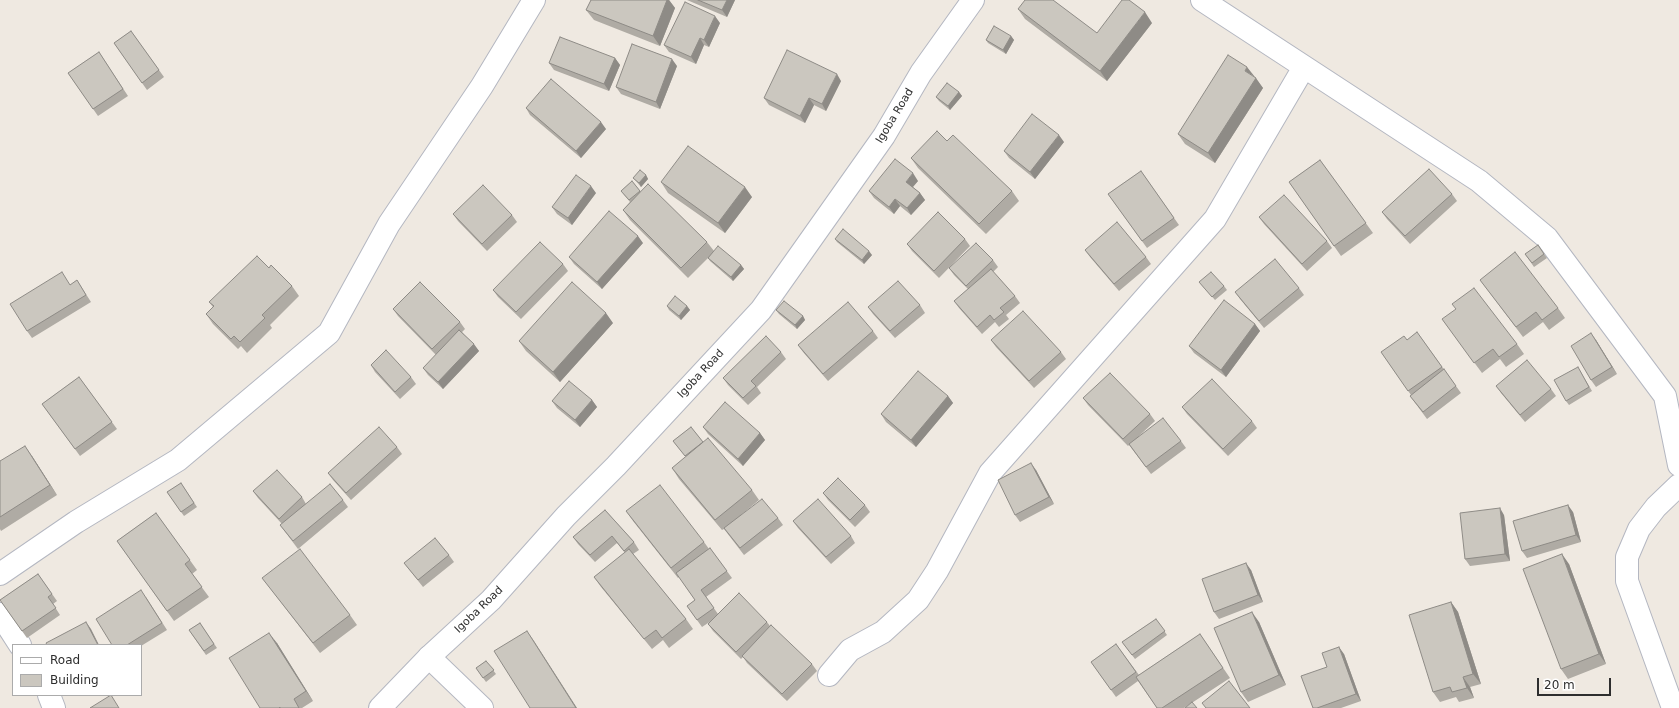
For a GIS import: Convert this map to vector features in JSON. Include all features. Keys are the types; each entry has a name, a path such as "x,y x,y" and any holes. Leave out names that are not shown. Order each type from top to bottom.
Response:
{"street":[{"path":"0,574 76,522 178,460 329,333 389,224 482,86 534,0"},
{"name":"Igoba Road","path":"380,708 429,657 491,600 566,516 616,466 761,310 884,136 921,73 973,0"},
{"path":"1202,0 1479,181 1547,238 1665,396 1679,465"},
{"path":"829,675 850,650 883,632 918,600 937,570 990,473 1215,219 1304,67"},
{"path":"1673,708 1627,581 1626,557 1639,529 1656,507 1679,485"},
{"path":"0,614 19,644"},
{"path":"429,657 482,708"},
{"path":"49,696 54,708"}],"building":[{"path":"591,0 667,0 653,36 586,10"},
{"path":"698,0 727,0 722,10"},
{"path":"1025,0 1053,0 1097,33 1122,0 1129,0 1145,12 1100,71 1018,9"},
{"path":"685,2 715,16 704,40 700,38 691,57 664,45"},
{"path":"994,26 1011,36 1003,50 986,40"},
{"path":"131,31 159,70 142,83 114,43"},
{"path":"560,37 615,58 604,84 549,63"},
{"path":"632,44 672,59 656,102 616,87"},
{"path":"787,50 837,74 822,104 809,98 800,116 764,98"},
{"path":"99,52 123,89 93,109 68,73"},
{"path":"1228,55 1247,67 1245,71 1256,78 1208,153 1178,134"},
{"path":"551,79 601,122 576,151 526,108"},
{"path":"947,83 959,92 948,106 936,97"},
{"path":"1032,114 1059,135 1030,172 1004,151"},
{"path":"937,131 947,141 953,135 1012,191 979,224 911,158"},
{"path":"688,146 745,187 718,223 661,182"},
{"path":"895,159 913,173 906,182 920,193 907,208 895,199 889,207 869,191"},
{"path":"1320,160 1366,223 1334,246 1289,182"},
{"path":"1429,169 1452,194 1405,236 1382,212"},
{"path":"640,170 646,175 639,183 633,178"},
{"path":"1141,171 1174,218 1142,241 1108,194"},
{"path":"576,175 591,186 568,218 552,207"},
{"path":"632,181 640,191 629,200 621,191"},
{"path":"648,184 707,242 681,268 623,210"},
{"path":"483,185 512,215 482,244 453,214"},
{"path":"1284,195 1327,241 1302,264 1259,217"},
{"path":"609,211 638,236 597,282 569,257"},
{"path":"938,212 965,239 934,271 907,244"},
{"path":"1117,222 1146,257 1114,284 1085,250"},
{"path":"843,229 869,251 862,260 835,239"},
{"path":"540,242 563,264 516,312 493,290"},
{"path":"976,243 993,260 966,286 949,268"},
{"path":"1538,245 1544,254 1532,263 1525,254"},
{"path":"718,246 741,265 731,277 708,258"},
{"path":"1515,252 1558,308 1542,320 1536,312 1516,327 1480,280"},
{"path":"257,256 269,268 271,265 292,286 262,315 265,318 240,342 234,336 231,339 206,314 214,306 209,302"},
{"path":"1275,259 1299,288 1259,321 1235,292"},
{"path":"991,269 1015,296 1000,308 1004,312 994,320 990,315 977,327 954,301"},
{"path":"62,272 70,285 77,280 86,295 27,331 10,304"},
{"path":"1211,272 1224,286 1212,297 1199,282"},
{"path":"898,281 920,305 890,331 868,307"},
{"path":"420,282 460,322 432,349 393,309"},
{"path":"572,282 606,313 553,372 519,341"},
{"path":"1474,288 1517,344 1499,357 1493,349 1474,363 1442,319 1456,309 1452,304"},
{"path":"675,296 687,306 679,316 667,306"},
{"path":"1224,300 1255,324 1221,370 1189,346"},
{"path":"784,301 803,316 795,325 776,310"},
{"path":"848,302 873,331 823,374 798,345"},
{"path":"1023,311 1061,352 1029,381 991,340"},
{"path":"459,330 474,344 438,382 423,368"},
{"path":"1417,332 1442,367 1408,391 1381,352 1404,336 1407,340"},
{"path":"1591,333 1612,367 1591,380 1571,346"},
{"path":"766,336 781,352 751,381 756,386 743,398 723,378"},
{"path":"386,350 411,377 395,392 371,365"},
{"path":"1527,360 1551,389 1520,415 1496,386"},
{"path":"1578,367 1589,387 1566,401 1554,380"},
{"path":"1444,369 1456,386 1423,412 1410,396"},
{"path":"918,371 948,396 911,440 881,414"},
{"path":"1110,373 1150,414 1123,439 1083,398"},
{"path":"79,377 112,422 75,449 42,404"},
{"path":"1212,379 1252,421 1223,449 1182,407"},
{"path":"569,381 592,400 575,420 552,401"},
{"path":"725,402 760,433 738,459 703,427"},
{"path":"1163,418 1181,441 1146,467 1129,444"},
{"path":"379,427 397,447 346,493 328,473"},
{"path":"691,427 703,442 685,456 673,441"},
{"path":"708,438 752,490 715,520 672,468"},
{"path":"25,446 50,485 0,517 0,461"},
{"path":"1031,463 1049,497 1015,515 998,480"},
{"path":"277,470 302,497 279,519 253,491"},
{"path":"838,478 865,505 850,520 823,493"},
{"path":"181,483 194,503 181,512 167,492"},
{"path":"330,484 343,500 293,541 280,525"},
{"path":"660,485 704,542 671,568 626,511"},
{"path":"762,499 778,518 740,548 724,528"},
{"path":"818,499 851,536 826,557 793,521"},
{"path":"1568,505 1576,535 1522,551 1513,521"},
{"path":"1500,508 1505,554 1465,559 1460,513"},
{"path":"605,510 634,542 624,551 612,536 590,555 573,537"},
{"path":"156,513 190,560 185,564 202,587 167,611 117,541"},
{"path":"435,538 449,555 418,580 404,563"},
{"path":"710,548 727,571 701,590 714,608 697,620 687,606 695,600 676,573"},
{"path":"300,549 350,615 313,643 262,578"},
{"path":"629,549 686,619 662,638 656,630 644,639 594,577"},
{"path":"1562,554 1599,654 1561,669 1523,569"},
{"path":"1246,563 1258,595 1214,612 1202,579"},
{"path":"38,574 52,594 48,597 56,608 22,631 0,600"},
{"path":"141,590 162,623 129,644 111,644 96,619"},
{"path":"739,593 767,622 736,652 708,624"},
{"path":"1451,602 1473,674 1463,677 1467,688 1452,692 1450,687 1433,692 1409,615"},
{"path":"1252,612 1279,675 1241,692 1214,628"},
{"path":"1156,619 1165,631 1132,655 1122,642"},
{"path":"86,622 97,644 46,644"},
{"path":"200,623 214,644 204,651 189,630"},
{"path":"771,625 812,664 782,694 742,656"},
{"path":"527,631 576,708 530,708 494,651"},
{"path":"269,633 306,691 294,699 299,708 260,708 229,658"},
{"path":"1200,634 1223,668 1162,708 1157,708 1136,677"},
{"path":"1116,644 1136,672 1111,690 1091,662"},
{"path":"1339,647 1356,694 1317,708 1313,708 1301,676 1327,667 1322,653"},
{"path":"486,661 494,670 483,678 476,668"},
{"path":"1229,681 1250,708 1206,708 1202,703"},
{"path":"112,696 119,708 90,708"},
{"path":"1192,702 1197,708 1185,708"}]}
